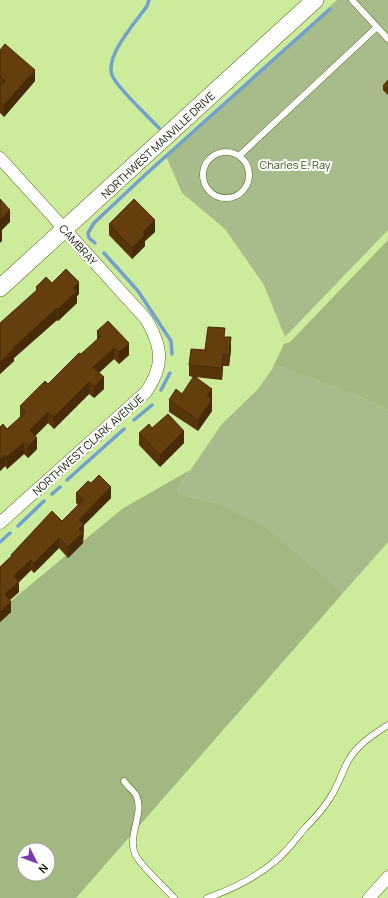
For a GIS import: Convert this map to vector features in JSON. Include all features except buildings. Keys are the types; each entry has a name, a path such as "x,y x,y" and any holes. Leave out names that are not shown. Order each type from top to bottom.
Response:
{"street":[{"name":"NORTHWEST MANVILLE DRIVE","path":"0,288 315,0"},
{"name":"CAMBRAY","path":"0,158 146,319 154,333"},
{"name":"NORTHWEST CLARK AVENUE","path":"0,523 146,392 159,366 158,344 154,333"},
{"path":"369,898 388,877"}],"lane":[{"path":"352,0 388,39"},
{"path":"239,156 377,27"},
{"path":"225,152 231,152 239,156 245,161 248,170 249,179 245,187 239,194 231,198 222,198 213,194 206,187 203,178 203,171 207,162 215,155 225,152"},
{"path":"207,898 241,883 275,862 330,799 346,764 355,752 366,740 388,725"},
{"path":"124,781 136,795 139,804 133,845 136,854 145,867 174,898"}],"green space":[{"name":"Charles E. Ray","path":"337,0 388,0 388,230 285,337 264,285 225,229 182,193 166,156"},
{"path":"388,240 388,410 354,394 275,365 272,369 284,344 290,342"},
{"path":"275,365 354,394 388,410 388,542 343,593 218,504 181,494 177,490 221,425 258,389"},
{"path":"190,470 177,490 181,494 218,504 262,525 343,593 76,898 0,898 0,610 122,509"}],"waterway":[{"path":"149,0 147,6 117,49 111,67 112,75 120,87 159,128"},
{"path":"95,243 89,238 88,233 94,223 145,175 330,9"},
{"path":"104,253 138,291 171,341 172,354"},
{"path":"161,390 170,373"},
{"path":"134,420 152,405"},
{"path":"67,480 124,429"},
{"path":"52,494 60,487"},
{"path":"18,526 44,501"},
{"path":"0,542 10,533"}]}
